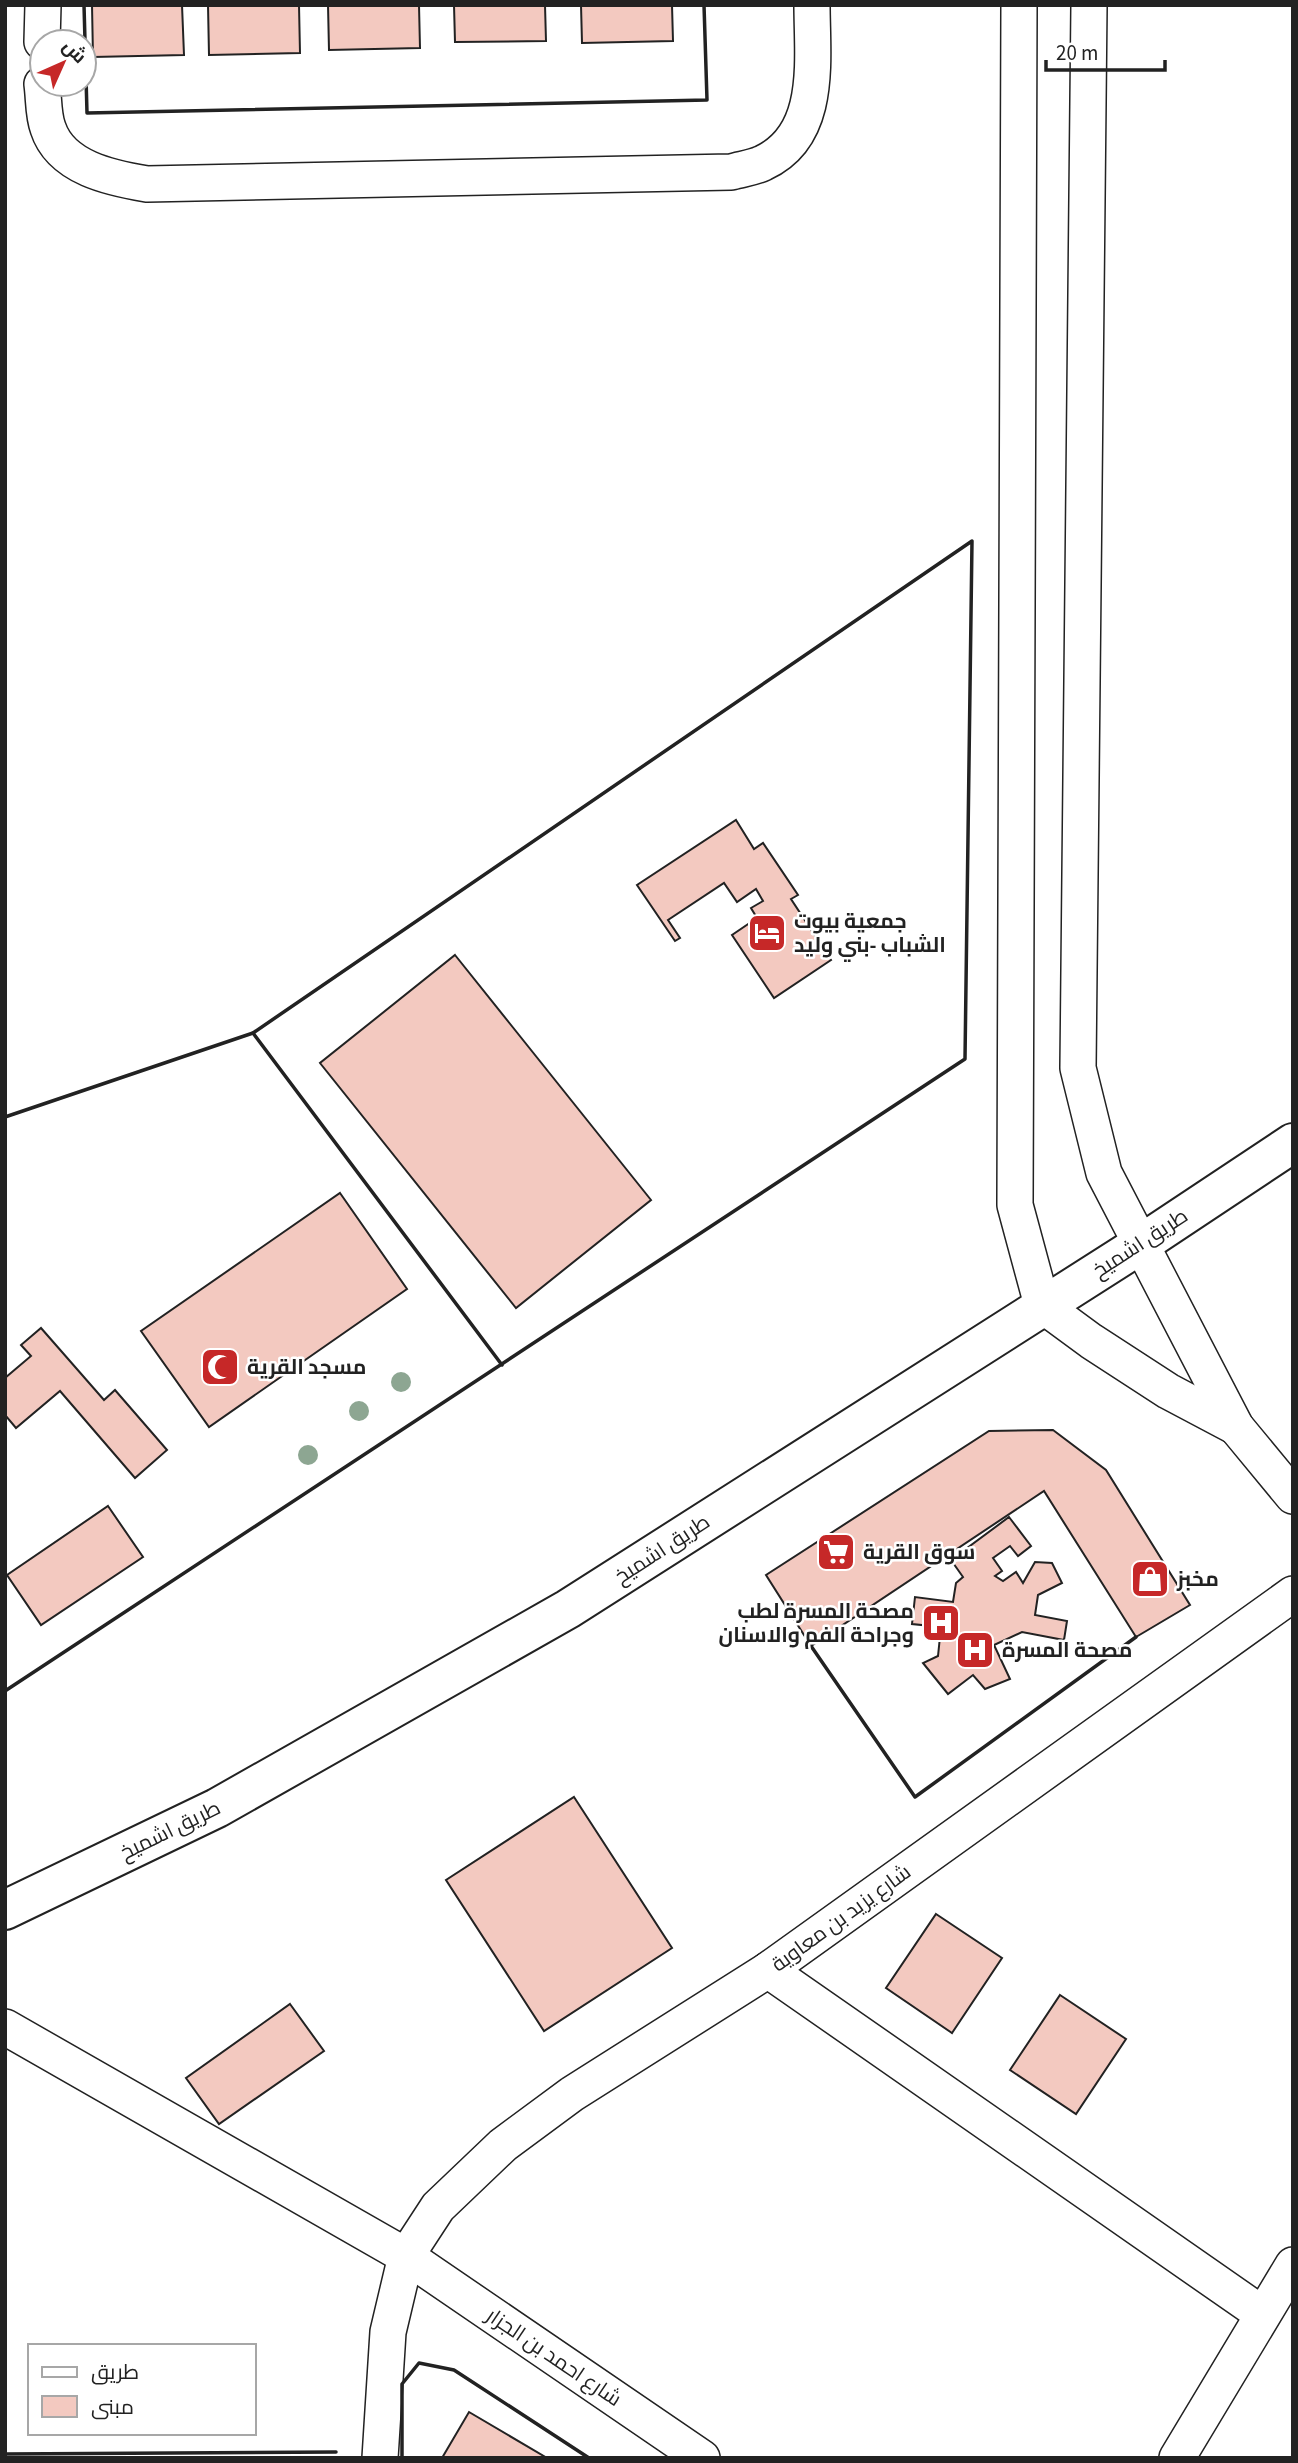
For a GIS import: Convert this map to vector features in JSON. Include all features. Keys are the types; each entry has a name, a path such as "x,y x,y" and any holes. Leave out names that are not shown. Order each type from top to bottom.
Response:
{"highway":[{"name":"طريق اشميخ","path":"5,1910 217,1808 568,1609 1141,1244 1293,1143"}],"street":[{"path":"42,28 43,5"},
{"path":"44,98 48,128 65,156 112,178 147,184 731,172 764,163 791,141 808,112 812,79 812,5"},
{"path":"1019,5 1015,1205 1042,1305 1158,1385 1236,1427"},
{"path":"1089,5 1077,1068 1104,1173 1236,1427 1293,1496"},
{"name":"شارع يزيد بن معاوية","path":"380,2458 388,2332 407,2256 438,2207 503,2145 572,2094 768,1970 1293,1594"},
{"path":"768,1970 1262,2314"},
{"name":"شارع احمد بن الجزار","path":"5,2027 407,2256 702,2458"},
{"path":"1177,2458 1293,2265"}],"building":[{"path":"92,5 182,5 184,55 98,57 98,28 92,28"},
{"path":"208,5 299,5 300,53 209,55"},
{"path":"328,5 419,5 420,48 329,50"},
{"path":"454,5 545,5 546,41 455,42"},
{"path":"581,5 672,5 673,41 582,43"},
{"path":"736,820 754,849 763,843 798,895 791,899 831,960 774,998 732,935 757,918 751,908 763,901 756,889 737,902 724,883 668,920 680,938 675,941 637,885"},
{"path":"455,955 651,1200 516,1308 320,1063"},
{"path":"340,1193 407,1289 209,1427 141,1331"},
{"path":"41,1328 104,1400 115,1390 167,1450 135,1478 60,1391 16,1428 5,1415 5,1378 31,1356 21,1345"},
{"path":"1053,1430 1106,1470 1190,1605 1136,1637 1044,1491 811,1646 766,1575 989,1431"},
{"path":"108,1506 143,1557 41,1625 7,1575"},
{"path":"1009,1517 1031,1546 1018,1556 1010,1546 993,1558 1002,1571 995,1576 1003,1581 1016,1572 1023,1583 1035,1562 1052,1563 1062,1583 1038,1595 1035,1615 1067,1621 1064,1640 1022,1632 994,1645 1010,1679 985,1689 973,1675 948,1694 923,1663 938,1656 941,1627 912,1624 915,1597 953,1602 956,1583 963,1577 951,1560"},
{"path":"574,1797 672,1948 544,2031 446,1880"},
{"path":"936,1914 1002,1958 952,2033 886,1988"},
{"path":"1060,1995 1126,2039 1076,2114 1010,2070"},
{"path":"290,2004 324,2051 219,2124 186,2078"},
{"path":"469,2412 547,2458 442,2458"}],"wall":[{"path":"84,5 87,113 707,100 704,5"},
{"path":"5,1117 253,1033 972,541 965,1059 5,1691"},
{"path":"253,1033 502,1365"},
{"path":"811,1646 915,1797 1136,1637"},
{"path":"402,2458 402,2384 419,2363 454,2370 589,2458"},
{"path":"5,2454 336,2452"}],"place":[{"name":"جمعية بيوت الشباب -بني وليد","path":"767,933"},
{"name":"مسجد القرية","path":"220,1367"},
{"name":"سوق القرية","path":"836,1552"},
{"name":"مخبز","path":"1150,1579"},
{"name":"مصحة المسرة لطب وجراحة الفم والاسنان","path":"941,1623"},
{"name":"مصحة المسرة","path":"975,1650"}]}
